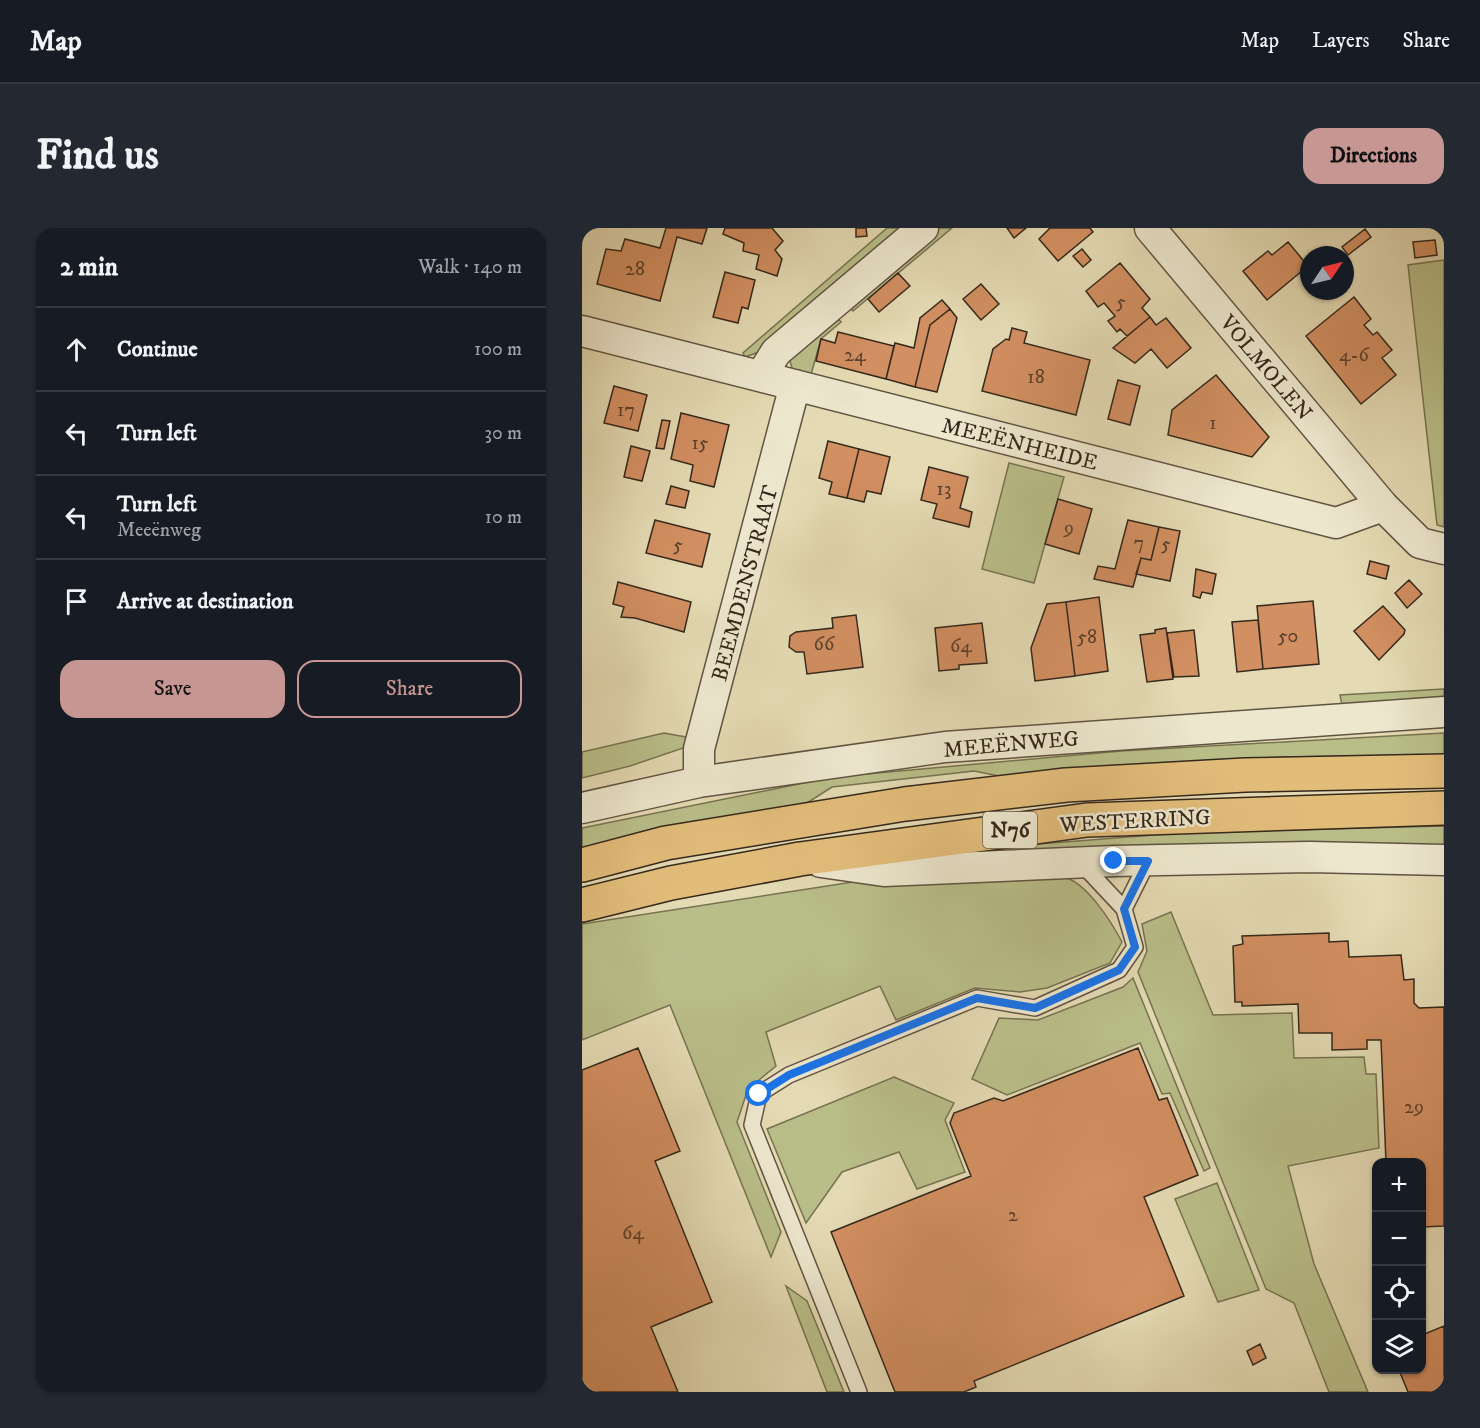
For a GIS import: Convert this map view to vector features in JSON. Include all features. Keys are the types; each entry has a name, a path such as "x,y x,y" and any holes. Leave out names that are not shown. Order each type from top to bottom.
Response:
{"highway":[{"name":"WESTERRING","path":"582,865 666,843 906,804 1066,785 1245,775 1444,771"},
{"name":"WESTERRING","path":"582,905 670,883 800,858 1088,820 1444,808"}],"street":[{"path":"761,376 776,352 923,228"},
{"name":"VOLMOLEN","path":"1150,228 1383,506"},
{"name":"MEEËNHEIDE","path":"582,331 1336,523 1383,506"},
{"name":"BEEMDENSTRAAT","path":"699,782 699,749 795,385"},
{"path":"1383,506 1420,543 1444,549"},
{"name":"MEEËNWEG","path":"582,808 699,782 945,747 1444,712"},
{"path":"800,858 884,871 1310,857 1444,860"}],"lane":[{"path":"1124,909 1148,861"},
{"path":"860,1392 752,1125 759,1094 789,1075 977,998 1035,1008 1119,970 1135,947 1124,909 1080,863"}],"green space":[{"path":"887,228 907,228 776,339 756,353 745,357 743,353"},
{"path":"934,228 952,228 853,311 846,303"},
{"path":"1444,260 1444,527 1437,525 1408,265"},
{"path":"834,314 841,322 821,339 810,378 793,371 789,358"},
{"path":"1009,463 1064,477 1034,583 982,569"},
{"path":"1444,689 1444,700 1342,705 1340,695"},
{"path":"664,733 691,738 692,745 630,766 582,778 582,752"},
{"path":"1444,733 1444,755 1280,757 999,776 974,771 832,787 807,803 582,849 582,828 833,777 1121,751"},
{"path":"1444,826 1444,855 985,857 980,851 986,848 1180,833"},
{"path":"1011,875 1057,876 1072,880 1081,886 1105,914 1122,942 1110,963 1047,988 1020,992 975,988 896,1020 880,986 766,1032 776,1066 748,1089 737,1122 781,1232 771,1257 670,1005 582,1040 582,924 853,882"},
{"path":"1171,912 1213,1015 1292,1013 1294,1058 1364,1057 1366,1074 1376,1074 1379,1148 1288,1166 1314,1264 1368,1392 1329,1392 1294,1303 1266,1289 1138,972 1147,951 1142,924"},
{"path":"1133,978 1210,1168 1204,1171 1170,1093 1162,1094 1140,1043 1007,1095 972,1079 999,1018 1038,1020 1123,987"},
{"path":"894,1077 954,1103 945,1120 965,1172 917,1189 899,1152 842,1172 806,1223 767,1129"},
{"path":"1217,1183 1259,1290 1218,1302 1175,1199"},
{"path":"786,1286 807,1301 844,1392 827,1392"}],"building":[{"path":"666,228 707,228 702,244 677,237 660,301 597,284 606,249 621,251 625,239 660,248"},
{"path":"725,228 772,228 783,241 775,250 782,259 777,276 756,269 759,255 743,251 744,243 723,234"},
{"path":"856,228 866,228 867,236 856,237"},
{"path":"1007,228 1026,228 1014,238"},
{"path":"1050,228 1090,228 1093,232 1058,261 1039,239"},
{"path":"1365,229 1371,237 1354,250 1354,246 1343,246"},
{"path":"1435,240 1437,255 1415,258 1413,242"},
{"path":"1288,242 1300,256 1300,273 1267,300 1243,271 1268,251 1272,255"},
{"path":"1082,249 1091,260 1083,267 1073,256"},
{"path":"1120,263 1150,299 1142,308 1150,317 1127,336 1120,329 1117,332 1108,321 1115,316 1104,303 1098,307 1086,291"},
{"path":"725,272 755,280 748,309 742,307 738,323 713,317"},
{"path":"898,273 910,286 879,312 868,299"},
{"path":"981,284 999,304 981,320 963,299"},
{"path":"1354,297 1371,319 1364,325 1373,335 1377,332 1392,350 1382,358 1396,375 1361,404 1306,336 1350,300 1354,300"},
{"path":"942,300 950,309 930,325 915,387 886,379 895,343 914,348 920,318"},
{"path":"950,309 957,318 937,392 915,387 930,325"},
{"path":"1150,317 1156,325 1166,318 1191,348 1167,368 1151,349 1135,363 1113,348"},
{"path":"1012,328 1027,332 1024,343 1090,360 1076,415 982,391 993,349 1006,339 1009,340"},
{"path":"838,332 894,346 886,379 816,361 821,339 835,343"},
{"path":"1216,375 1269,437 1252,457 1168,435 1172,410"},
{"path":"1118,380 1140,386 1130,425 1108,419"},
{"path":"614,386 647,395 638,431 604,423"},
{"path":"681,413 729,425 714,487 690,481 693,465 671,459"},
{"path":"662,420 670,421 664,449 656,448"},
{"path":"828,441 859,449 847,498 829,494 832,482 819,478"},
{"path":"631,446 650,451 642,481 624,477"},
{"path":"859,449 890,457 881,494 867,491 864,502 847,498"},
{"path":"929,467 968,477 960,508 972,512 969,527 933,518 937,504 921,500"},
{"path":"671,486 689,491 685,508 666,504"},
{"path":"1058,499 1092,509 1079,554 1045,544"},
{"path":"655,520 710,534 702,567 646,553"},
{"path":"1128,520 1159,527 1151,560 1141,558 1133,587 1094,579 1098,566 1115,569"},
{"path":"1159,527 1180,531 1170,581 1136,574 1141,558 1151,560"},
{"path":"1370,561 1389,566 1386,579 1367,574"},
{"path":"1196,569 1216,574 1212,594 1202,592 1200,598 1193,596"},
{"path":"1409,580 1422,594 1407,608 1395,593"},
{"path":"618,582 691,602 684,632 635,618 621,617 624,607 613,604"},
{"path":"1099,597 1108,671 1075,676 1066,602"},
{"path":"1313,601 1319,664 1263,669 1257,606"},
{"path":"1066,602 1075,676 1035,681 1031,648 1047,604"},
{"path":"1383,606 1405,630 1404,634 1379,660 1354,631"},
{"path":"856,615 863,667 807,674 804,652 796,652 789,647 790,636 796,632 833,628 832,618"},
{"path":"1258,620 1263,669 1237,672 1232,622"},
{"path":"982,623 987,663 959,665 959,669 939,671 935,628"},
{"path":"1166,628 1173,679 1147,682 1140,635 1155,633 1155,630"},
{"path":"1194,630 1199,676 1174,677 1167,633"},
{"path":"1329,933 1329,942 1348,941 1349,957 1401,955 1404,980 1414,979 1414,1003 1419,1008 1444,1007 1444,1226 1426,1227 1426,1158 1386,1158 1381,1040 1367,1040 1367,1049 1332,1050 1332,1033 1299,1033 1298,1004 1242,1006 1242,1002 1235,1002 1233,946 1243,944 1242,936"},
{"path":"638,1048 680,1151 655,1161 712,1302 651,1327 678,1392 582,1392 582,1070"},
{"path":"1138,1048 1159,1100 1167,1098 1198,1175 1144,1197 1184,1296 974,1381 976,1387 964,1392 895,1392 831,1232 971,1176 950,1123 954,1113 994,1098 1003,1101"},
{"path":"1444,1326 1444,1392 1408,1392 1401,1374 1426,1374 1426,1333"},
{"path":"1260,1344 1266,1358 1253,1365 1247,1351"}],"route":[{"path":"759,1094 789,1075 977,998 1035,1008 1119,970 1135,947 1124,909 1148,861 1114,861"}]}
